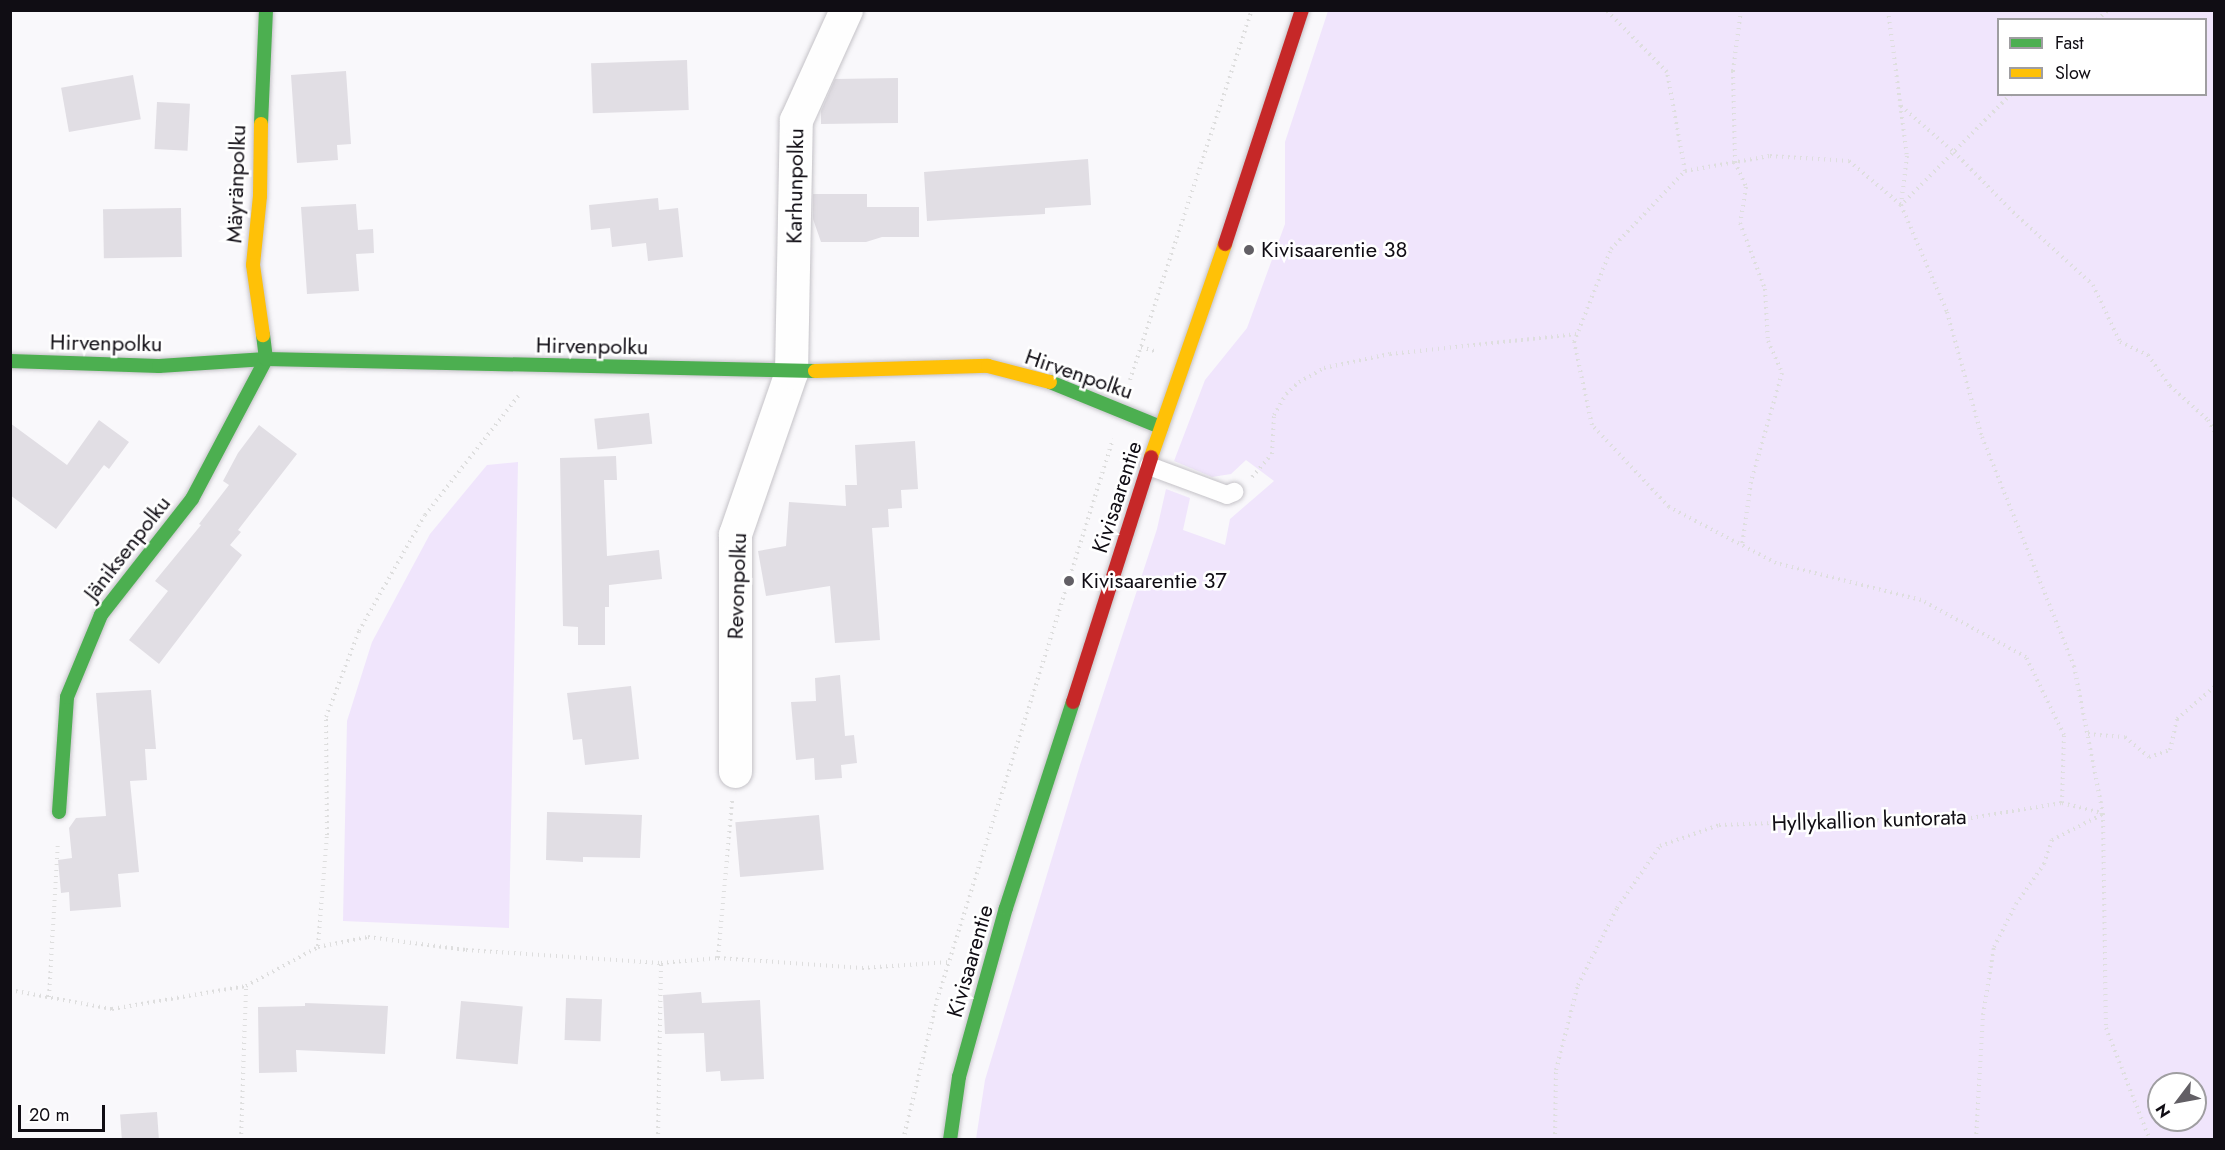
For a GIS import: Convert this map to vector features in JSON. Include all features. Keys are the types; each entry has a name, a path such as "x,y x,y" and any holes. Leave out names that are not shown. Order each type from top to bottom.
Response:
{"street":[{"name":"Mäyränpolku","path":"266,10 261,77 260,196 254,265 266,359"},
{"name":"Karhunpolku","path":"791,372 795,120 846,10"},
{"name":"Kivisaarentie","path":"950,1140 960,1077 1006,908 1161,427 1253,166 1302,10"},
{"name":"Hirvenpolku","path":"10,362 159,366 266,359 791,372 988,366 1043,380 1161,427"},
{"name":"Jäniksenpolku","path":"60,812 67,697 101,615 192,499 266,359"},
{"name":"Revonpolku","path":"735,771 735,534 791,372"}],"lane":[{"path":"1149,466 1227,495 1234,492"}],"path":[{"path":"903,1140 937,1000 1110,450 1120,409 1252,10"},
{"path":"1606,10 1667,72 1685,171"},
{"path":"1741,10 1733,72 1735,162 1746,187 1740,223 1765,290 1768,340 1782,373 1751,482 1742,546"},
{"path":"1888,10 1907,156 1901,205"},
{"path":"1901,205 2009,96"},
{"path":"1901,106 1954,152 2013,212 2093,285 2120,342 2148,355 2170,386 2208,420 2214,431"},
{"path":"2103,813 2062,803 2064,735 2026,657 1921,600 1776,563 1669,507 1592,425 1574,342 1611,249 1685,171 1770,156 1849,161 1901,205 1947,312 1982,437 2074,666 2103,813 2106,1028 2150,1140"},
{"path":"1234,492 1260,470 1272,454 1274,415 1286,394 1299,382 1324,368 1390,354 1577,334"},
{"path":"318,946 327,835 326,717 330,706 360,631 425,515 542,366"},
{"path":"2088,734 2125,737 2149,757 2170,750 2177,719 2214,687"},
{"path":"718,958 735,771"},
{"name":"Hyllykallion kuntorata","path":"1555,1140 1556,1070 1578,985 1617,908 1659,846 1719,825 1847,820 1953,821 2062,803"},
{"path":"49,997 60,812"},
{"path":"1976,1140 1983,1015 1994,947 2016,904 2044,864 2052,840 2103,813"},
{"path":"10,990 112,1009 246,986 318,946 368,937 466,950 661,963 718,958 862,968 949,962"},
{"path":"658,1140 661,963"},
{"path":"241,1140 246,986"}],"shaded area":[{"path":"1328,11 2214,11 2214,1139 976,1139 985,1080 1080,765 1157,529 1166,489 1190,498 1183,530 1225,545 1230,519 1274,481 1246,460 1231,474 1212,477 1174,461 1205,380 1247,328 1285,224 1285,142"},
{"path":"518,462 509,928 343,921 347,721 372,642 430,534 487,465"}],"building":[{"path":"687,60 689,110 593,113 591,63"},
{"path":"346,71 351,144 337,145 338,160 297,163 291,75"},
{"path":"133,75 141,119 69,132 61,88"},
{"path":"898,78 898,123 821,124 821,111 835,79"},
{"path":"157,102 190,104 187,151 155,149"},
{"path":"1088,159 1091,205 1045,208 1045,214 927,221 924,172"},
{"path":"813,194 867,194 867,207 919,207 919,237 882,237 866,242 821,242 813,219"},
{"path":"658,198 659,210 678,208 683,257 648,261 646,243 612,247 610,228 591,230 589,205"},
{"path":"356,204 358,230 373,229 374,253 356,254 359,291 307,294 301,207"},
{"path":"181,208 182,257 104,258 103,209"},
{"path":"649,413 652,444 598,450 594,419"},
{"path":"99,420 129,442 109,469 104,465 56,529 10,495 10,423 67,465"},
{"path":"259,425 297,454 238,530 241,532 230,545 242,555 159,664 129,640 168,591 155,581 201,525 199,524 229,485 223,481 238,453"},
{"path":"915,441 918,489 901,490 902,508 888,509 889,527 872,528 880,640 835,643 830,586 766,596 758,551 786,546 789,502 846,506 845,485 857,485 855,445"},
{"path":"616,456 617,480 604,480 607,556 659,550 662,579 609,585 609,607 605,607 605,645 578,645 578,627 563,626 560,458"},
{"path":"840,675 845,736 854,735 857,763 841,765 842,778 815,780 814,758 796,760 791,702 816,701 815,678"},
{"path":"631,686 639,759 585,765 582,739 573,740 567,693"},
{"path":"151,690 156,749 145,749 147,780 130,781 139,872 118,874 121,907 70,911 69,892 61,893 58,860 72,858 69,828 76,818 106,816 96,693"},
{"path":"547,812 642,815 640,858 583,857 583,862 546,860"},
{"path":"819,815 824,870 740,877 735,822"},
{"path":"701,992 702,1003 760,1000 764,1079 721,1081 720,1071 706,1072 704,1033 665,1034 663,995"},
{"path":"566,998 602,999 601,1041 565,1040"},
{"path":"461,1001 523,1006 518,1064 456,1059"},
{"path":"305,1003 388,1006 385,1054 296,1050 297,1072 259,1073 258,1007 305,1006"},
{"path":"157,1112 159,1140 122,1140 120,1115"}],"traffic: fast":[{"path":"261,124 266,10"},
{"path":"59,812 67,697 101,615 192,499 266,359 263,335"},
{"path":"10,361 159,366 266,359 815,371"},
{"path":"1050,382 1161,427"},
{"path":"950,1140 959,1077 1006,908 1073,702"}],"traffic: slow":[{"path":"261,124 260,196 253,265 263,335"},
{"path":"1151,457 1225,244"},
{"path":"815,371 988,366 1050,382"}],"traffic: jam":[{"path":"1225,244 1302,10"},
{"path":"1073,702 1151,457"}],"place":[{"name":"Kivisaarentie 38","path":"1249,250"},
{"name":"Kivisaarentie 37","path":"1069,581"}]}
